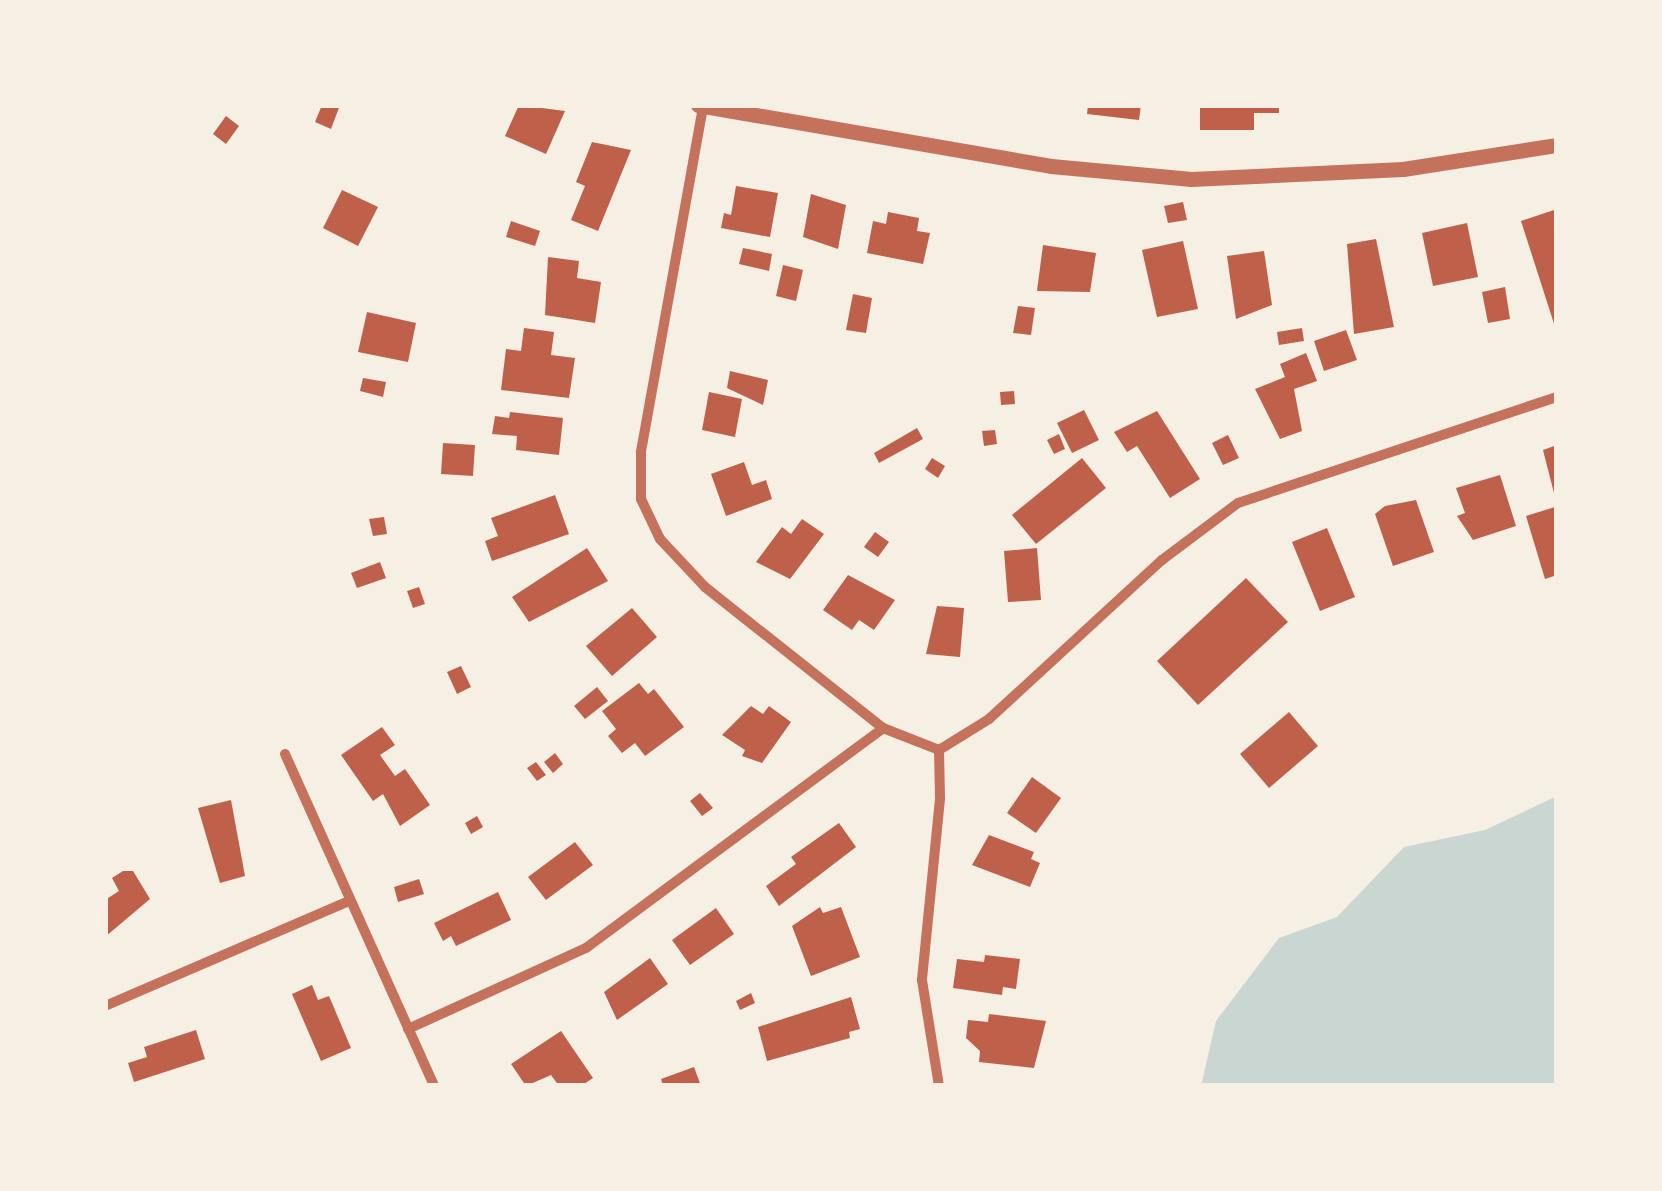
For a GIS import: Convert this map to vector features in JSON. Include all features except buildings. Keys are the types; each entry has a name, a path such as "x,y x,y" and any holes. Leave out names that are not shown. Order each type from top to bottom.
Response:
{"street":[{"path":"939,750 883,728 680,564 640,499 641,452 700,106 1051,166 1192,179 1403,170 1557,145"},
{"path":"939,750 990,719 1162,560 1238,503 1557,397"},
{"path":"408,1028 586,948 883,728"},
{"path":"939,750 940,799 922,980 939,1086"},
{"path":"285,754 434,1086"},
{"path":"105,1006 349,901"}],"shaded area":[{"path":"1557,796 1557,1086 1201,1086 1216,1021 1279,938 1337,917 1404,847 1485,830"}]}
